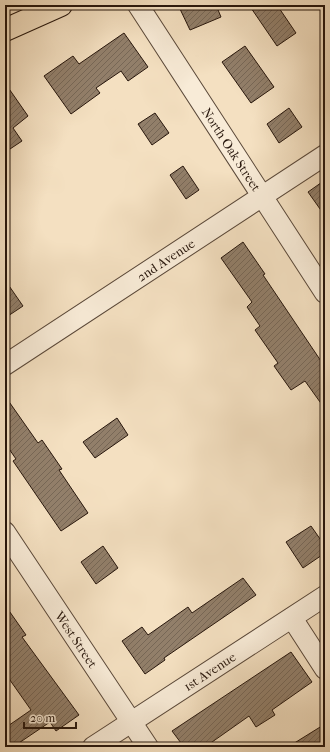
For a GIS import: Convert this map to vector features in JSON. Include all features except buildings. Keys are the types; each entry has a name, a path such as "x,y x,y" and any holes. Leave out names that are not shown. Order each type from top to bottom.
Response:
{"highway":[{"path":"5,30 61,5"}],"street":[{"name":"North Oak Street","path":"138,5 325,293"},
{"name":"2nd Avenue","path":"5,365 325,155"},
{"name":"West Street","path":"5,532 148,747"},
{"name":"1st Avenue","path":"93,747 325,596"},
{"path":"292,618 325,669"}]}
